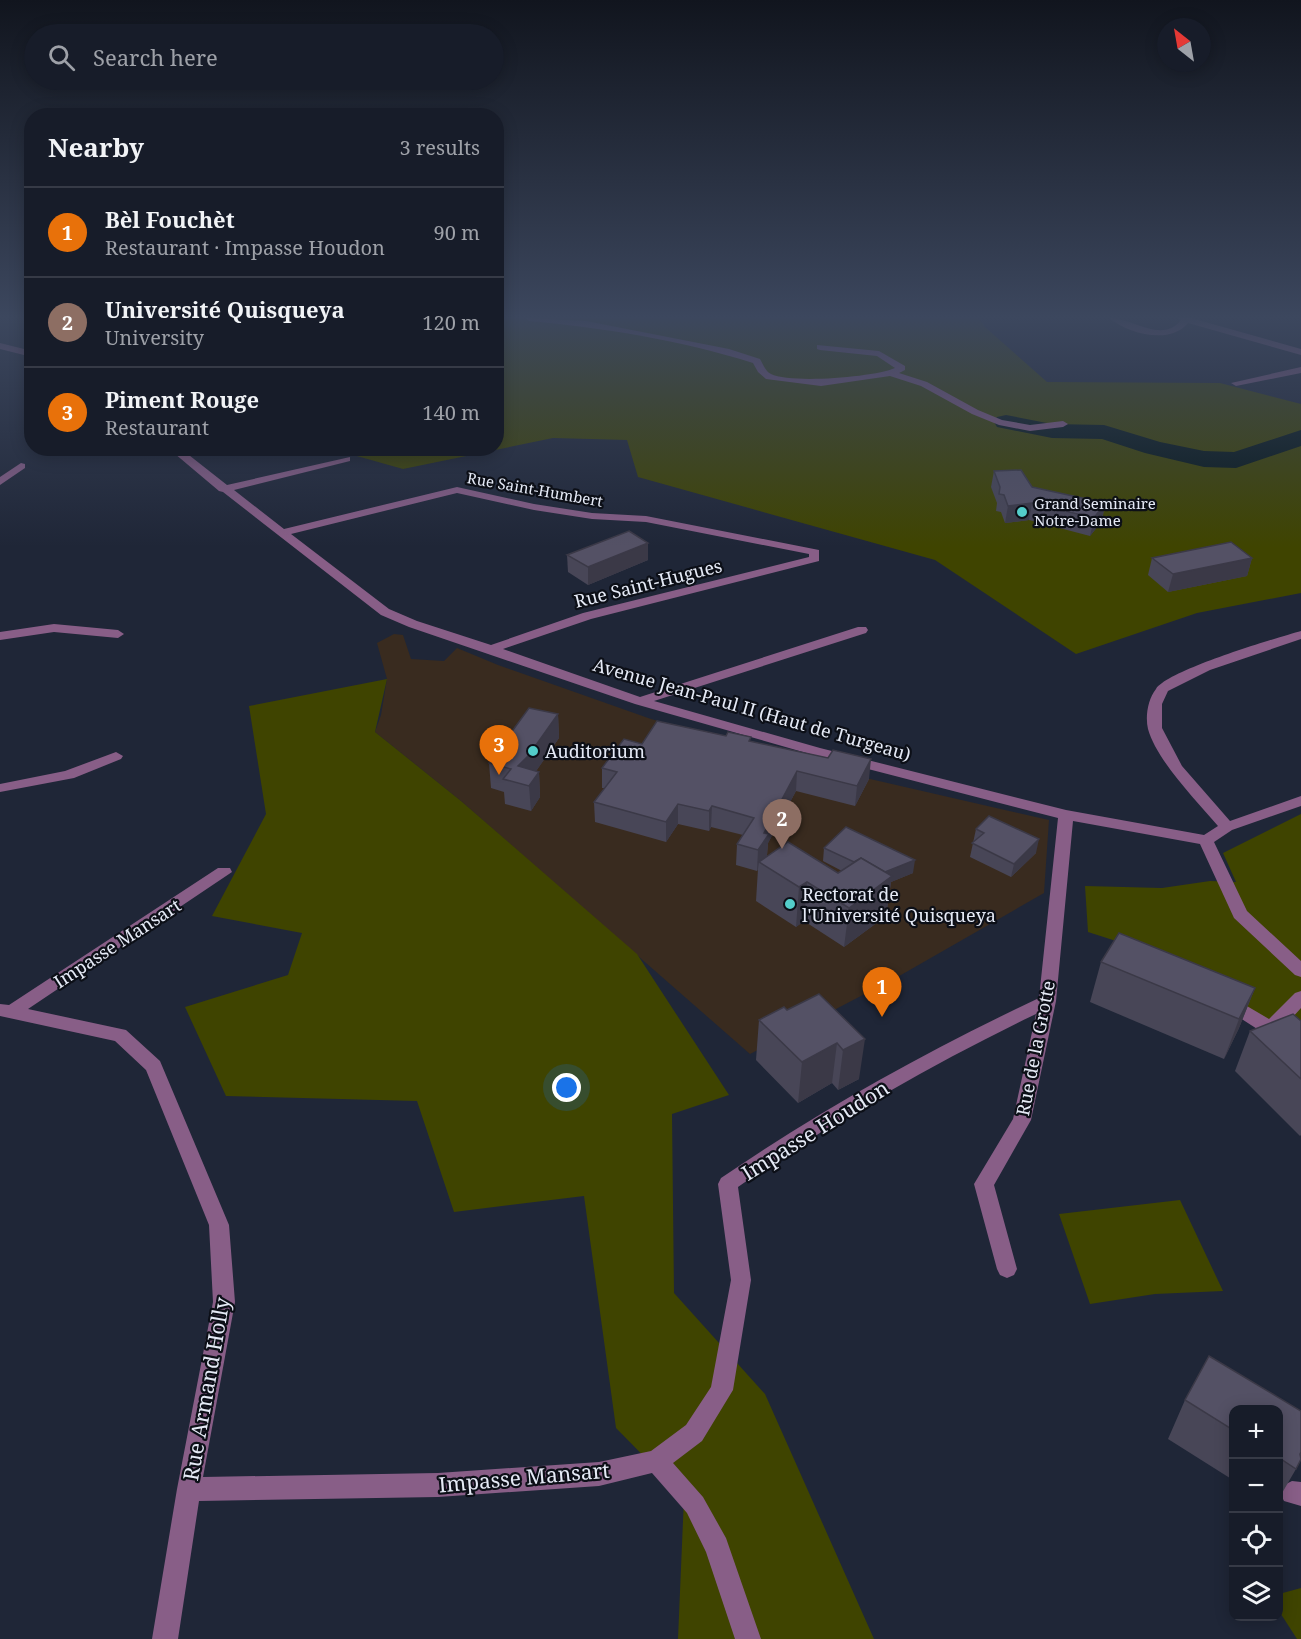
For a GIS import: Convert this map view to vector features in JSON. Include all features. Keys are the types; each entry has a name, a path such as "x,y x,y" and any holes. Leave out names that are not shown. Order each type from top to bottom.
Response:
{"street":[{"path":"943,394 999,422 1030,428 1063,424"},
{"name":"Avenue Jean-Paul II (Haut de Turgeau)","path":"183,456 222,489 385,612 412,624 640,701 815,751 1066,814 1206,840"},
{"path":"222,489 346,459"},
{"path":"0,482 21,466"},
{"name":"Rue Saint-Humbert","path":"281,533 457,490 557,511 657,521 815,552 815,560"},
{"name":"Rue Saint-Hugues","path":"490,649 587,616 815,560"},
{"path":"0,636 54,628 118,634"},
{"path":"640,701 862,630"},
{"path":"1227,827 1176,768 1155,728 1155,704 1162,689 1205,668 1271,643 1301,635"},
{"path":"0,788 69,775 116,756"},
{"path":"1301,801 1227,827 1206,840 1240,914 1301,971"},
{"name":"Rue de la Grotte","path":"1007,1269 984,1184 1022,1120 1047,1001 1066,814"},
{"name":"Impasse Mansart","path":"5,1011 224,872"},
{"path":"1213,993 1271,1029 1301,1057"},
{"path":"1271,1029 1301,997"},
{"name":"Impasse Houdon","path":"656,1461 694,1433 722,1390 741,1280 728,1184 798,1135 978,1034 1047,1001"},
{"name":"Rue Armand Holly","path":"5,1011 120,1035 154,1066 219,1225 224,1302 189,1489 165,1639"},
{"path":"656,1461 695,1506 717,1547 748,1639"},
{"name":"Impasse Mansart","path":"189,1489 438,1485 598,1474 656,1461"}],"shaded area":[{"path":"504,394 1264,394 1301,404 1301,593 1197,613 1076,654 935,560 638,477 627,440 553,438 504,448"},
{"path":"357,456 466,456 403,469"},
{"path":"394,634 403,635 411,659 444,661 457,648 498,665 651,719 831,770 1049,820 1044,893 901,975 750,1054 461,801 375,732 381,715 387,679 377,643"},
{"path":"387,679 375,732 461,801 637,954 729,1095 672,1114 674,1293 765,1394 874,1639 678,1639 684,1497 616,1428 584,1196 454,1212 417,1101 226,1096 185,1007 288,975 302,933 212,916 266,814 249,706"},
{"path":"1301,814 1301,1045 1141,949 1088,932 1085,886 1162,888 1210,881 1236,882 1223,853"},
{"path":"1180,1200 1223,1291 1155,1294 1090,1304 1059,1214"},
{"path":"1301,1588 1301,1639 1297,1639 1283,1617 1283,1593"}],"building":[{"path":"1021,470 1032,487 1105,503 1094,518 1032,503 1008,506 1004,495 999,494 1000,487 994,471"},
{"path":"629,531 648,543 588,567 567,555"},
{"path":"1231,542 1252,558 1173,574 1152,558"},
{"path":"529,708 558,714 529,755 518,766 539,772 529,786 503,779 511,769 489,763"},
{"path":"657,721 726,736 728,732 751,737 749,741 828,758 833,750 871,759 857,786 797,771 764,833 769,834 758,850 737,844 754,818 712,806 709,811 678,804 666,822 594,802 617,772 602,768 624,739 642,744"},
{"path":"989,816 1039,839 1014,864 972,843 984,833 976,829"},
{"path":"846,827 915,860 885,872 861,858 854,862 824,848"},
{"path":"788,842 838,873 861,858 892,876 849,908 807,882 799,887 759,862"},
{"path":"1119,933 1255,988 1239,1019 1101,962"},
{"path":"819,994 865,1039 843,1050 837,1043 802,1062 759,1020 784,1007 787,1010"},
{"path":"1293,1014 1301,1021 1301,1079 1250,1031"},
{"path":"1209,1356 1301,1411 1301,1459 1296,1469 1283,1460 1283,1405 1229,1405 1229,1428 1185,1400"}],"waterway":[{"path":"1006,422 1052,431 1104,432 1154,448 1204,459 1236,460 1301,438"}],"place":[{"name":"Grand Seminaire Notre-Dame","path":"1022,512"},
{"name":"Auditorium","path":"533,751"},
{"name":"Piment Rouge","path":"499,775"},
{"name":"Université Quisqueya","path":"782,849"},
{"name":"Rectorat de l'Université Quisqueya","path":"790,904"},
{"name":"Bèl Fouchèt","path":"882,1017"}]}
